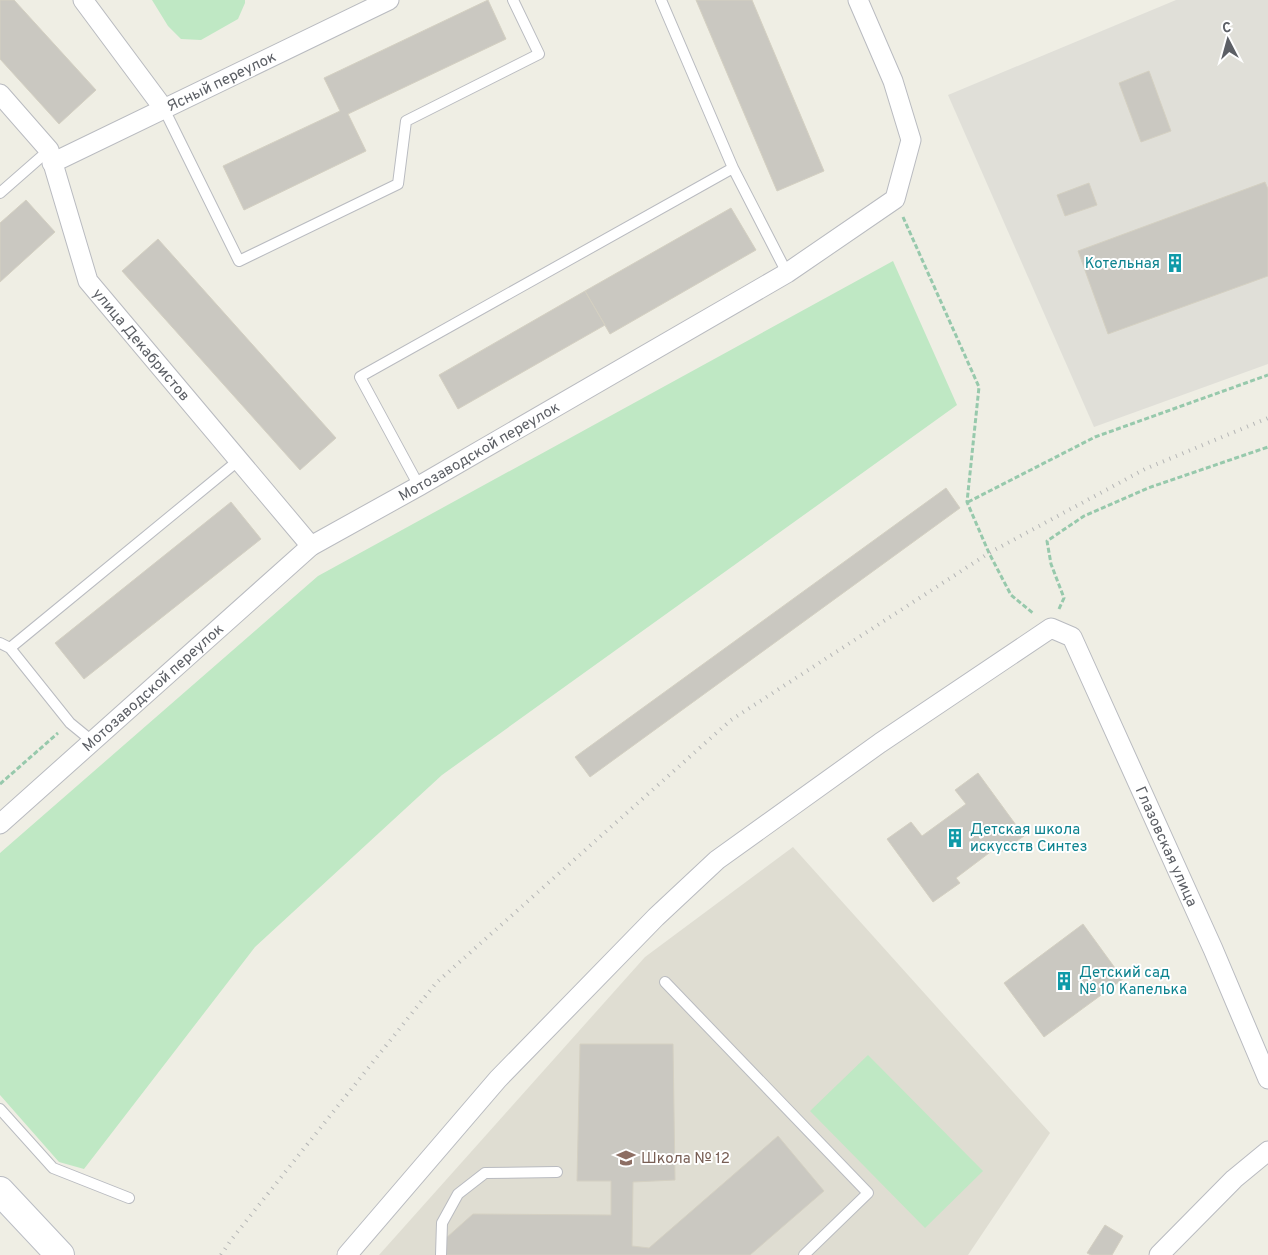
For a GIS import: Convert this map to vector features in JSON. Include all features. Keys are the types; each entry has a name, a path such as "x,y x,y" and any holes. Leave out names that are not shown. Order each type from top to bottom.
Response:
{"street":[{"path":"83,0 164,109"},
{"name":"Ясный переулок","path":"50,157 164,109 389,0"},
{"path":"858,0 893,81 911,140 895,198"},
{"name":"улица Декабристов","path":"0,94 50,157 88,281 311,546"},
{"name":"Мотозаводской переулок","path":"0,824 311,546 419,486 787,273 895,198"},
{"path":"347,1255 498,1079 656,916 717,860 880,743 1051,628"},
{"name":"Глазовская улица","path":"1051,628 1072,637 1213,949 1268,1079"},
{"path":"1159,1255 1234,1179 1268,1152"},
{"path":"0,1191 60,1255"}],"lane":[{"path":"164,109 239,261 398,184 406,121 539,54 513,0"},
{"path":"661,0 733,168 787,273"},
{"path":"0,193 50,157"},
{"path":"419,486 360,377 733,168"},
{"path":"10,648 239,460"},
{"path":"0,643 10,648 70,723 92,742"},
{"path":"665,982 868,1193 804,1255"},
{"path":"0,1109 53,1168 129,1198"},
{"path":"441,1255 442,1223 458,1194 485,1172 557,1172"}],"path":[{"path":"895,198 978,387 967,502 989,553 1011,595 1051,628 1064,598 1051,564 1047,541 1084,516 1148,488 1268,447"},
{"path":"967,502 1095,437 1268,375"},
{"path":"0,784 70,723"}],"shaded area":[{"path":"1176,0 1268,0 1268,364 1094,427 948,95"},
{"path":"793,847 1050,1133 968,1255 379,1255 645,957"}],"green space":[{"path":"152,0 245,0 245,3 238,19 201,40 181,39 168,26"},
{"path":"893,261 957,405 442,775 255,947 84,1169 59,1162 0,1095 0,853 318,576"},
{"path":"868,1055 983,1171 925,1228 810,1111"}],"building":[{"path":"0,0 14,0 96,90 59,124 0,59"},
{"path":"488,0 506,39 348,114 366,151 244,210 223,166 340,111 324,78"},
{"path":"696,0 752,0 824,171 777,191"},
{"path":"1149,71 1171,131 1141,142 1119,83"},
{"name":"Котельная","path":"1265,182 1268,189 1268,276 1108,334 1078,251"},
{"path":"1089,183 1097,205 1065,216 1057,195"},
{"path":"26,200 55,232 0,282 0,223"},
{"path":"731,208 756,250 610,334 585,291"},
{"path":"158,239 336,438 300,470 122,271"},
{"path":"585,291 605,325 458,409 439,375"},
{"path":"946,488 960,508 590,777 575,757"},
{"path":"231,502 261,539 84,679 55,643"},
{"name":"Детская школа искусств Синтез","path":"978,773 1024,836 1001,852 997,847 956,878 960,883 933,902 887,839 911,822 922,836 966,804 955,790"},
{"name":"Детский сад № 10 Капелька","path":"1083,924 1123,979 1044,1037 1004,983"},
{"name":"Школа № 12","path":"580,1044 673,1044 675,1180 633,1182 632,1246 649,1248 778,1136 824,1191 750,1255 445,1255 445,1239 473,1214 611,1215 611,1181 577,1181"},
{"path":"1105,1225 1123,1236 1112,1255 1091,1255 1087,1253"}],"railway":[{"path":"221,1255 436,983 731,720 989,553 1145,469 1268,418"}],"place":[{"name":"Котельная","path":"1175,263"},
{"name":"Детская школа искусств Синтез","path":"955,838"},
{"name":"Детский сад № 10 Капелька","path":"1064,981"},
{"name":"Школа № 12","path":"626,1158"}]}
